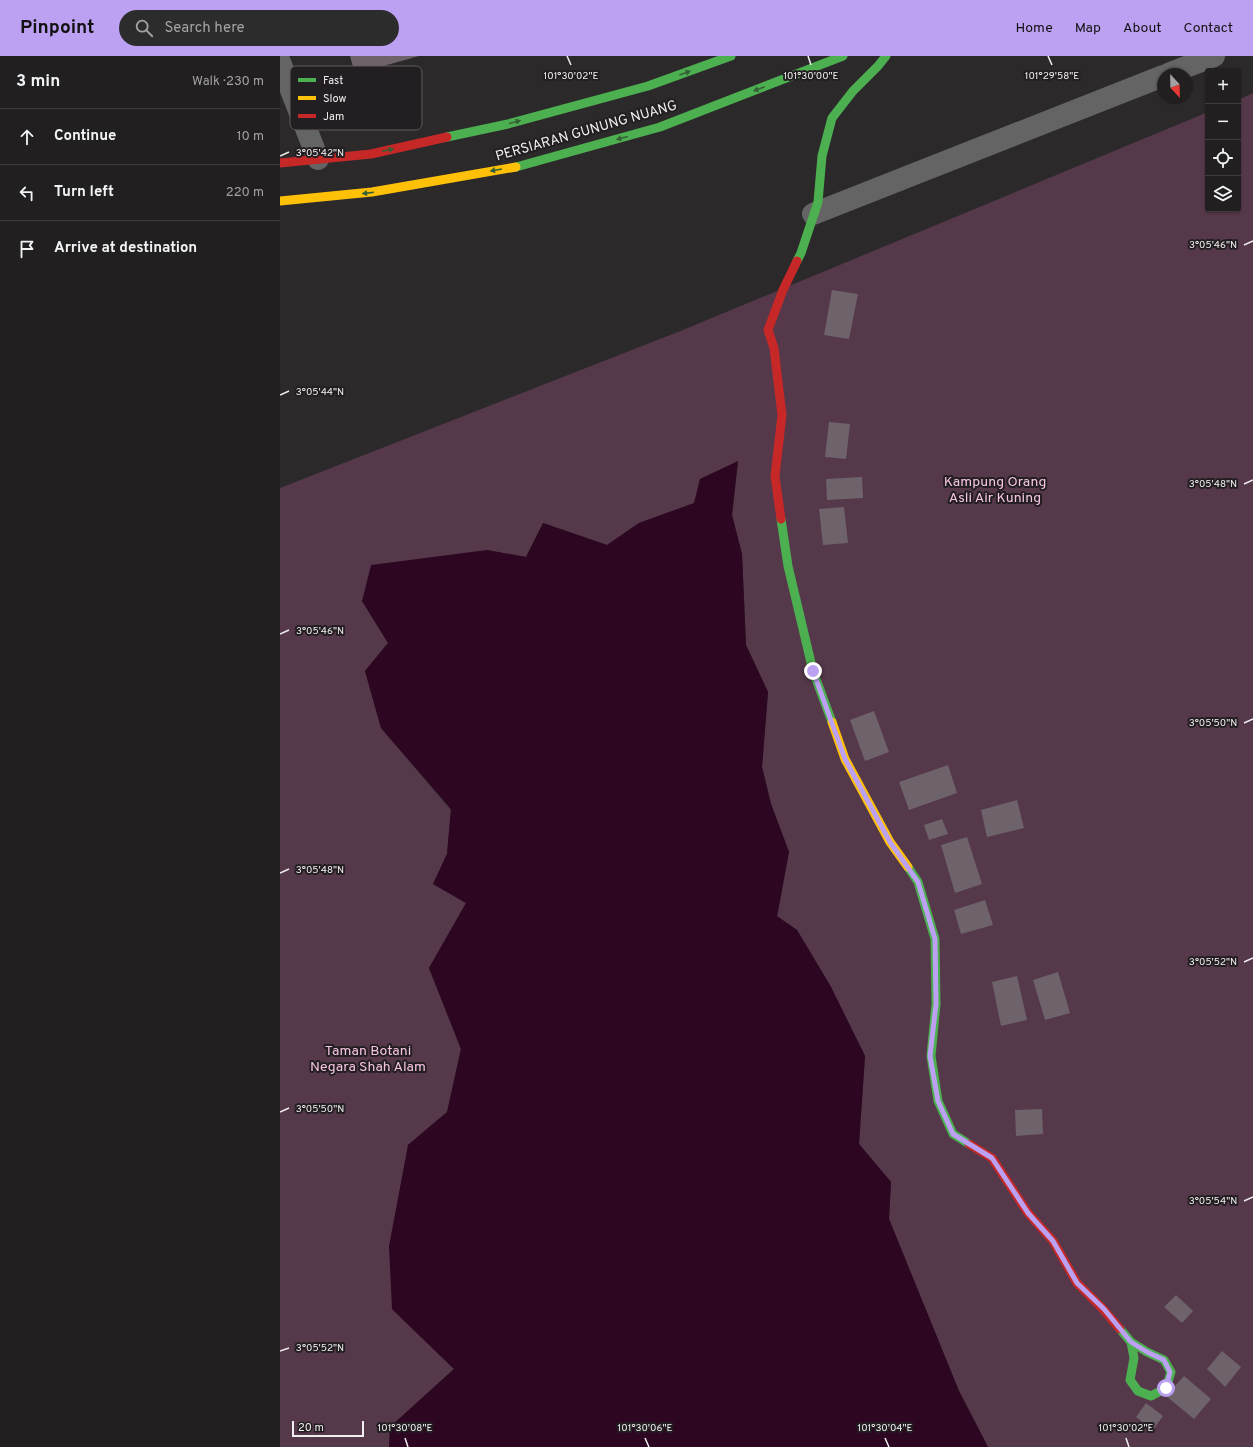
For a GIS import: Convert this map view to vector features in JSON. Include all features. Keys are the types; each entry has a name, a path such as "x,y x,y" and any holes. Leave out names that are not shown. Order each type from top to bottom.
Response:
{"street":[{"name":"PERSIARAN GUNUNG NUANG","path":"280,163 371,154 508,124 648,86 731,56"},
{"name":"PERSIARAN GUNUNG NUANG","path":"280,202 372,192 519,166 660,127 843,56"},
{"path":"886,56 853,91 832,118 822,156 818,202 801,253 783,290 768,330 774,348 782,415 775,476 788,566 813,671 845,759 890,842 918,882 935,939 936,1004 930,1056 938,1101 953,1134 992,1158 1028,1213 1053,1241 1077,1283 1104,1309 1131,1342 1164,1360 1170,1372 1166,1388 1151,1396 1138,1391 1130,1380 1134,1358 1131,1342"},
{"path":"1183,68 1214,56"},
{"path":"280,62 290,88"},
{"path":"813,214 1157,78"},
{"path":"307,130 318,159"}],"green space":[{"name":"Kampung Orang Asli Air Kuning","path":"1253,93 1253,1447 988,1447 959,1391 889,1219 891,1182 859,1144 865,1056 831,987 797,930 777,917 789,852 771,804 762,767 768,692 746,645 742,554 732,515 738,462 700,479 695,503 639,523 607,545 543,523 526,557 487,550 362,601 388,643 365,671 381,728 451,810 447,854 433,884 466,903 429,968 461,1049 447,1112 408,1145 392,1309 454,1369 390,1427 389,1447 280,1447 280,488 683,330 1205,113 1205,212 1241,212 1241,99"}],"shaded area":[{"path":"738,461 732,515 742,554 746,645 768,692 762,767 771,804 789,852 777,916 797,930 831,987 865,1056 859,1144 891,1182 889,1219 959,1391 988,1447 389,1447 390,1427 454,1369 392,1309 389,1246 408,1145 447,1112 461,1049 429,968 466,903 433,884 447,854 451,809 381,728 365,671 388,643 362,601 371,565 487,550 526,557 543,523 607,545 639,523 694,503 700,479"}],"building":[{"path":"350,56 419,56 383,66 353,66"},
{"path":"832,290 858,294 849,339 824,335"},
{"path":"829,422 850,424 846,459 825,457"},
{"path":"862,477 863,498 827,500 826,479"},
{"path":"844,507 848,543 823,545 819,509"},
{"path":"874,711 889,752 865,761 850,720"},
{"path":"948,765 957,793 909,810 899,782"},
{"path":"1017,800 1024,828 987,837 981,810"},
{"path":"942,819 948,834 929,840 924,825"},
{"path":"967,837 982,884 955,893 941,845"},
{"path":"985,900 993,925 961,934 954,910"},
{"path":"1058,972 1070,1013 1045,1020 1033,980"},
{"path":"1017,976 1027,1020 1001,1026 992,982"},
{"path":"1042,1109 1043,1134 1016,1136 1015,1110"},
{"path":"1176,1295 1193,1311 1182,1323 1164,1307"},
{"path":"1222,1351 1241,1367 1225,1387 1207,1369"},
{"path":"1184,1376 1211,1399 1194,1419 1166,1396"},
{"path":"1146,1403 1163,1416 1153,1430 1136,1417"}],"traffic: fast":[{"path":"447,137 508,124 648,86 731,56"},
{"path":"516,167 660,127 843,56"},
{"path":"797,261 818,202 822,156 832,118 853,91 886,56"},
{"path":"781,519 788,566 813,671 832,722"},
{"path":"908,867 918,882 935,939 936,1004 931,1056 938,1101 953,1134 969,1144"},
{"path":"1120,1329 1131,1342 1164,1360 1171,1372 1166,1388 1151,1396 1138,1391 1130,1380 1134,1358 1131,1342"}],"traffic: slow":[{"path":"280,201 372,192 516,167"},
{"path":"832,722 845,759 890,842 908,867"}],"traffic: jam":[{"path":"280,163 371,154 447,137"},
{"path":"781,519 775,476 782,415 774,348 768,330 783,290 797,261"},
{"path":"969,1144 992,1158 1028,1213 1053,1241 1077,1283 1103,1309 1120,1329"}],"route":[{"path":"813,671 845,759 890,842 918,882 935,939 936,1004 930,1056 938,1101 953,1134 992,1158 1028,1213 1053,1241 1077,1283 1104,1309 1131,1342 1164,1360 1170,1372 1166,1388"}],"park label":[{"name":"Taman Botani Negara Shah Alam","path":"368,1058"}]}
